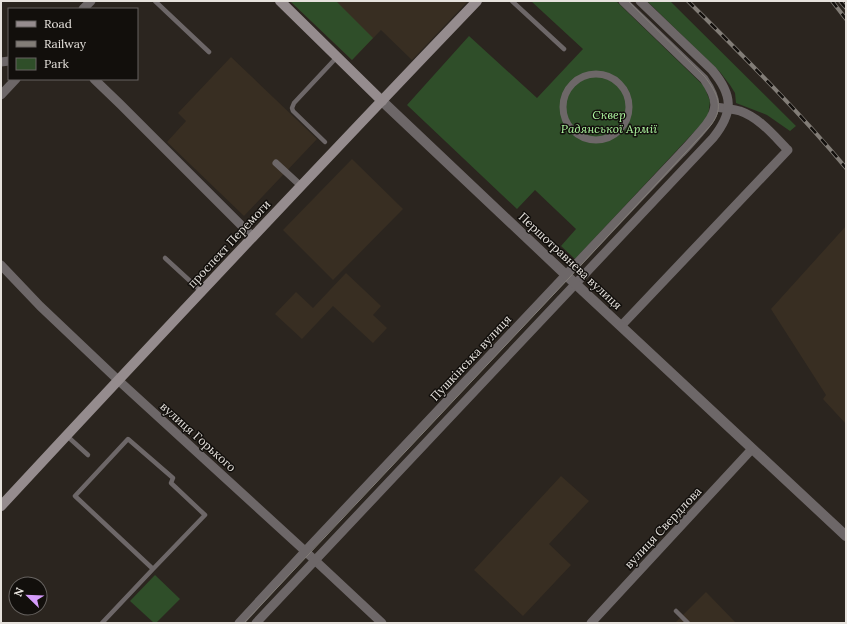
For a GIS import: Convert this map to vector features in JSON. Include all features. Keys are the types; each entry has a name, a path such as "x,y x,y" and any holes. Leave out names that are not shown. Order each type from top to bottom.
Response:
{"main road":[{"name":"Першотравнева вулиця","path":"280,1 382,101"},
{"name":"проспект Перемоги","path":"1,506 118,380 477,1"}],"street":[{"path":"621,326 788,150 750,115 729,108 715,107 713,96 704,79 623,1"},
{"path":"640,1 720,79 725,89 729,108"},
{"path":"598,73 605,74 618,81 627,93 629,100 628,116 620,130 614,135 599,140 583,138 576,134 566,121 563,113 563,106 563,100 566,92 576,80 583,76 598,73"},
{"path":"1,95 15,80"},
{"path":"95,80 253,237"},
{"name":"Першотравнева вулиця","path":"382,101 846,536"},
{"name":"Пушкінська вулиця","path":"239,623 305,551 708,124 712,118 715,107"},
{"name":"Пушкінська вулиця","path":"256,623 713,138 722,127 729,108"},
{"path":"276,163 301,186"},
{"name":"вулиця Горького","path":"1,265 40,306 118,380 382,623"},
{"name":"вулиця Свердлова","path":"591,623 752,449"}],"lane":[{"path":"155,1 209,52"},
{"path":"512,1 564,49"},
{"path":"325,142 293,111 292,108 294,103 338,57"},
{"path":"165,258 202,292"},
{"path":"67,436 88,455"},
{"path":"102,623 205,515 171,483 173,478 128,439 100,467 75,496 153,569"},
{"path":"676,611 688,623"}],"shaded area":[{"path":"290,1 468,1 412,60 381,30 352,60"},
{"path":"231,57 317,139 244,216 167,142 186,121 178,113"},
{"path":"352,159 403,209 333,280 283,230"},
{"path":"846,226 846,424 823,399 826,395 771,309"},
{"path":"346,273 381,306 373,315 387,328 373,343 333,306 302,339 275,314 296,292 313,308"},
{"path":"561,476 589,501 549,544 571,565 523,616 474,570"},
{"path":"706,592 736,623 675,623"}],"green space":[{"path":"290,1 336,1 373,38 352,60"},
{"name":"Сквер Радянської Армії","path":"531,1 616,1 704,86 710,101 708,117 575,259 561,246 576,229 535,190 517,209 407,105 469,36 537,98 583,49"},
{"path":"647,1 670,1 796,126 790,131 767,115 736,103 735,93 720,72"},
{"path":"155,575 180,599 156,623 154,623 130,601"}],"tram line":[{"path":"244,623 711,125 718,112 718,100 716,94 705,77 628,1"}],"railway":[{"path":"688,1 789,103 846,168"},
{"path":"832,1 846,19"},
{"path":"840,1 846,8"}]}
